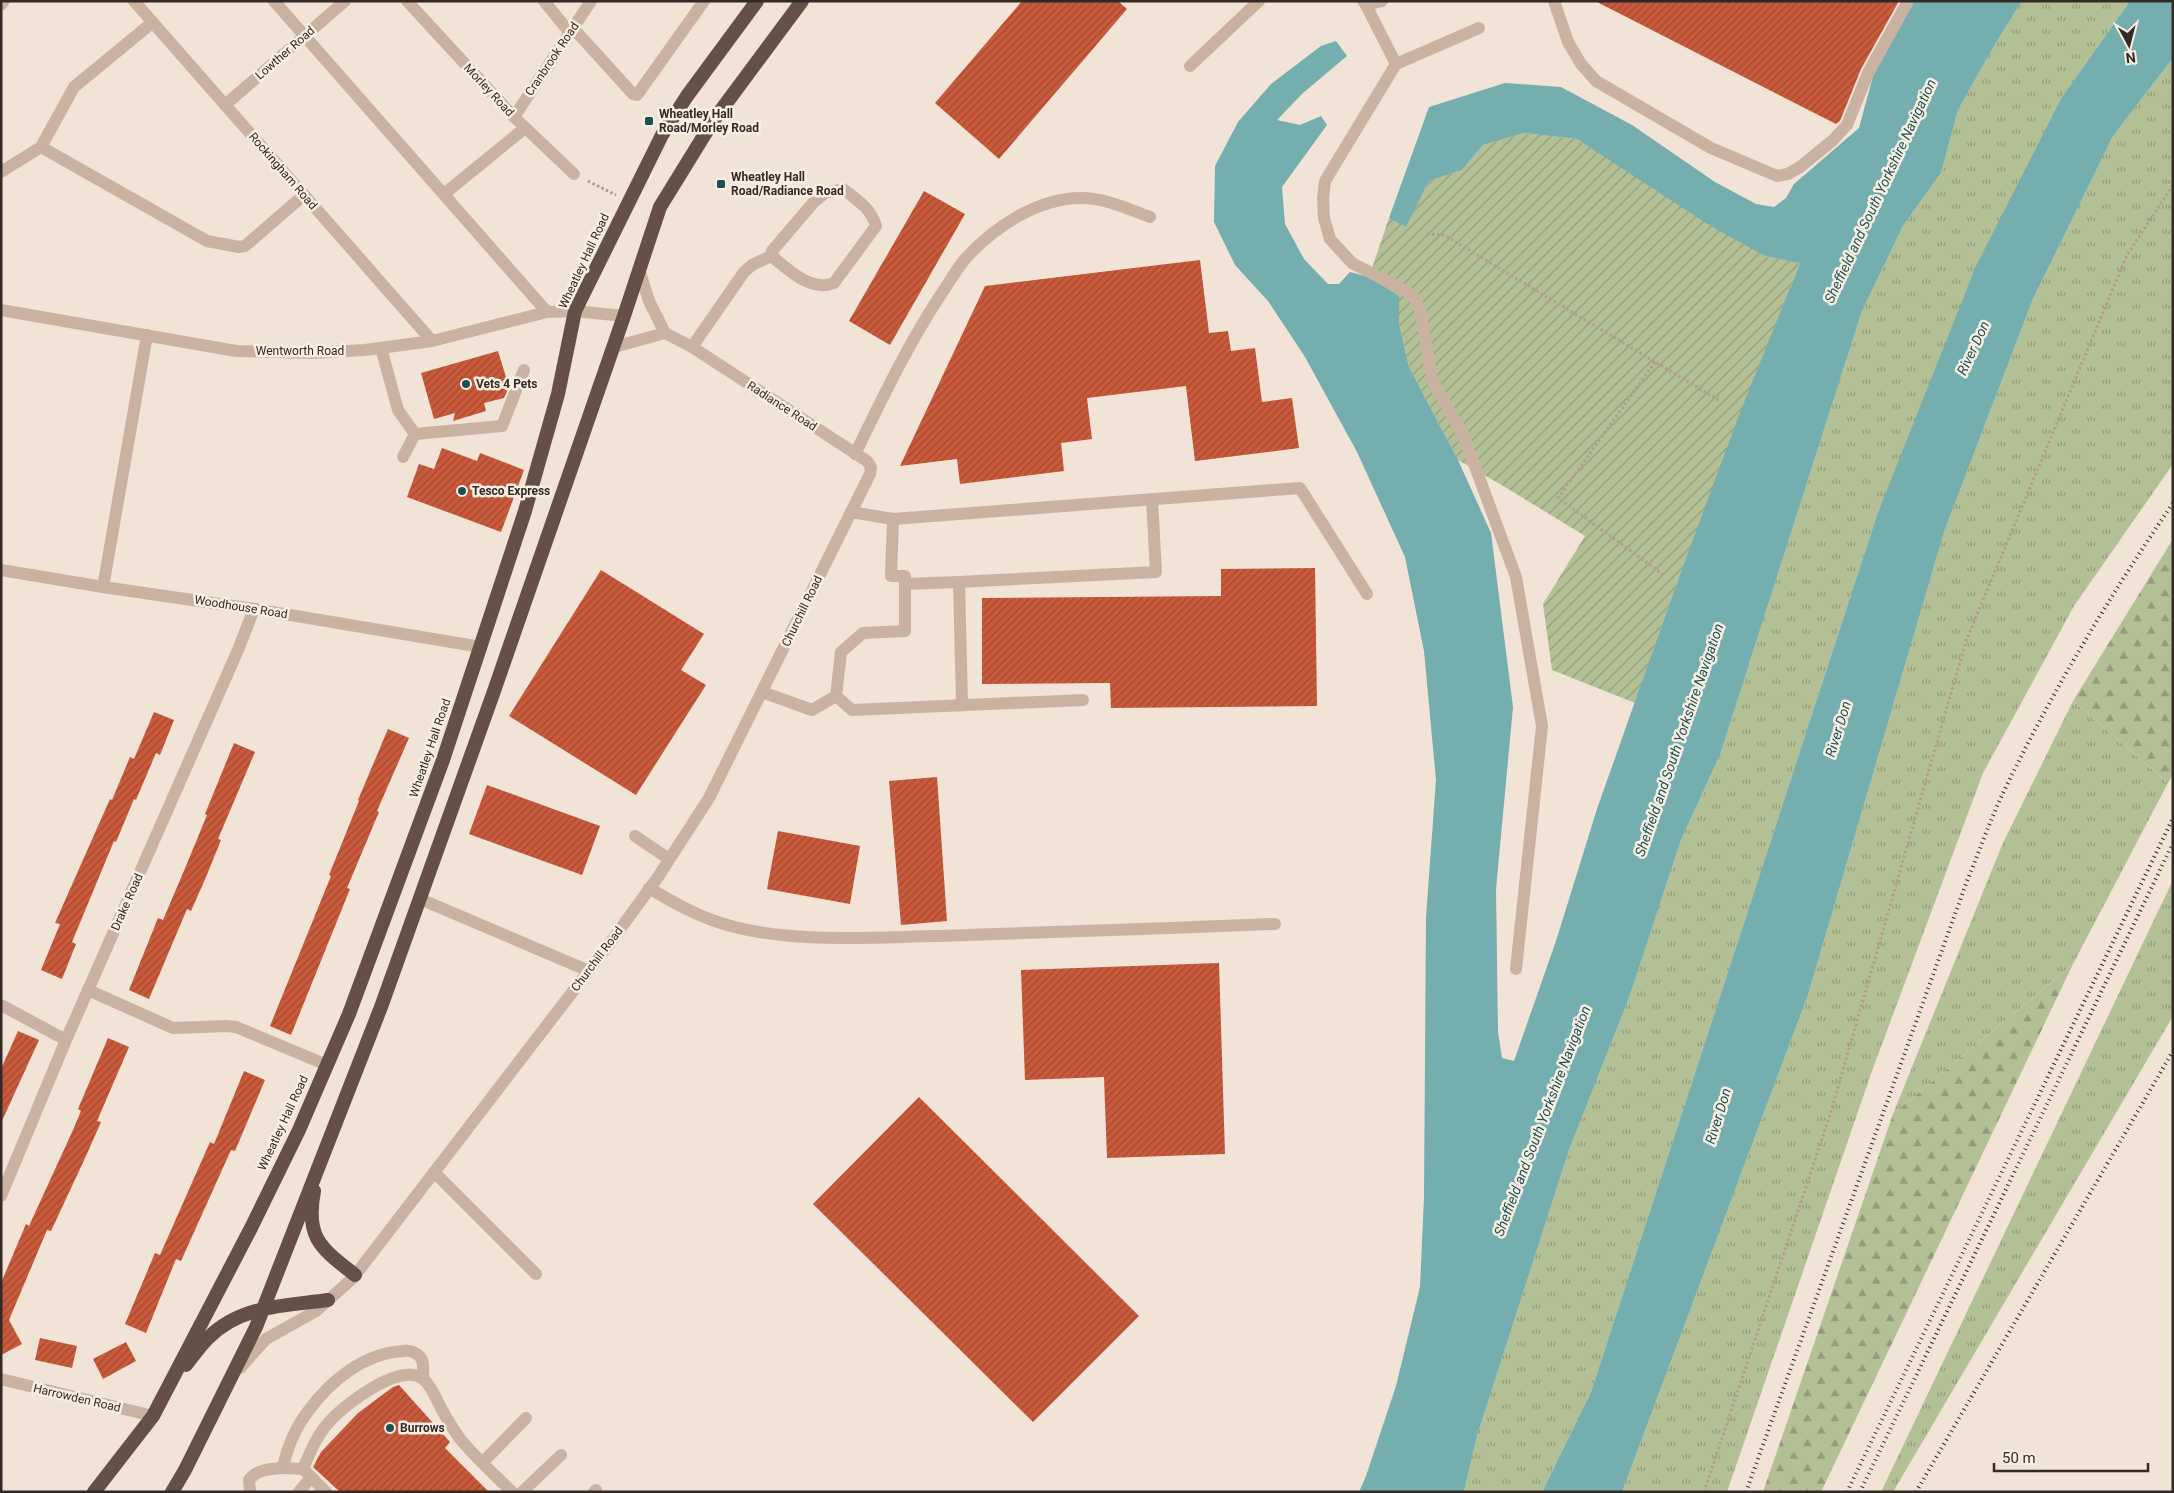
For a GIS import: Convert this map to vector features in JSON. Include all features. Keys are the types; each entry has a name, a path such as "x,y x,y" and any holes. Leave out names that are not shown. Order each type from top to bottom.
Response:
{"highway":[{"name":"Wheatley Hall Road","path":"94,1492 153,1416 251,1228 299,1130 348,1014 443,760 525,511 558,394 575,311 662,135 687,96 757,1"},
{"path":"172,1492 256,1327 381,1007 614,347 660,207 713,121 802,1"},
{"path":"320,1163 312,1202 313,1229 318,1244 354,1276"},
{"path":"161,1400 208,1338 238,1316 262,1309 328,1300"}],"street":[{"path":"1,5 4,1"},
{"name":"Rockingham Road","path":"134,1 432,341"},
{"path":"274,1 547,312"},
{"name":"Lowther Road","path":"225,104 345,1"},
{"name":"Morley Road","path":"408,1 514,117 574,174"},
{"path":"544,1 633,94 637,95 704,1"},
{"name":"Cranbrook Road","path":"514,117 591,1"},
{"path":"1190,66 1259,1"},
{"path":"1382,1 1365,3 1396,64"},
{"path":"1554,1 1568,42 1581,64 1596,81 1711,148 1778,176 1788,174 1800,167 1832,141 1847,125 1868,73 1908,1"},
{"path":"1,172 41,147 74,86 153,22"},
{"path":"1478,28 1396,64 1325,181 1323,198 1324,218 1330,239 1352,263 1406,291 1416,300 1421,313 1432,380 1463,434 1516,577 1542,726 1516,969"},
{"path":"444,194 525,128"},
{"path":"41,147 207,241 239,247 245,246 304,195"},
{"path":"842,189 863,204 873,217 876,226 834,283 830,285 815,286 784,266 773,255 772,251 813,203 825,193 842,189"},
{"path":"855,454 916,334 961,265 985,241 1015,218 1052,201 1081,198 1101,199 1150,217"},
{"path":"692,347 744,272 752,265 773,255"},
{"path":"614,347 664,333 649,301 639,269"},
{"name":"Wentworth Road","path":"1,310 236,351 312,353 381,348 432,341 547,312 597,312 624,316"},
{"name":"Radiance Road","path":"664,333 692,347 867,461 872,467"},
{"path":"103,587 147,335"},
{"path":"381,348 398,410 416,434"},
{"path":"416,434 502,426 524,370"},
{"path":"403,457 416,434"},
{"name":"Churchill Road","path":"229,1382 266,1339 316,1311 354,1276 589,971 649,888 709,798 872,467"},
{"path":"851,512 893,520 1300,488 1368,594"},
{"path":"905,584 1156,572 1152,500"},
{"path":"836,696 840,652 863,633 905,631 905,576 891,576 893,520"},
{"name":"Woodhouse Road","path":"1,570 254,609 481,647"},
{"path":"959,582 962,705"},
{"name":"Drake Road","path":"1,1196 66,1040 238,650 254,609"},
{"path":"762,692 812,710 836,696"},
{"path":"836,696 852,710 1083,700"},
{"path":"635,836 669,859"},
{"path":"649,888 688,911 725,925 762,932 808,937 1005,935 1275,924"},
{"path":"420,899 589,971"},
{"path":"88,990 173,1028 236,1027 327,1065"},
{"path":"1,1005 66,1040"},
{"path":"434,1172 536,1274"},
{"path":"283,1468 286,1451 300,1423 310,1408 336,1381 364,1362 394,1351 408,1350 417,1354 423,1361 424,1379 461,1440 512,1492"},
{"path":"299,1492 307,1473 309,1454 331,1420 358,1396 388,1380 414,1376 424,1379"},
{"name":"Harrowden Road","path":"1,1380 153,1416"},
{"path":"483,1462 526,1418"},
{"path":"522,1492 561,1455"},
{"path":"250,1492 249,1480 253,1474 283,1468 307,1473 326,1492"}],"path":[{"path":"574,174 629,202"},
{"path":"1704,1492 1830,1115 1966,641 2127,255 2173,185"},
{"path":"1427,234 1444,235 1720,401"},
{"path":"1655,362 1558,498 1664,575"}],"green space":[{"path":"2022,1 2130,1 2062,97 1877,515 1591,1392 1542,1492 1464,1492 1477,1436 1569,1150 1629,998 1681,840 1720,755 1862,311 1903,226 1941,173 1958,110"},
{"path":"2173,58 2173,464 2074,606 1983,773 1872,1071 1727,1492 1622,1492 1808,995 1945,529 2033,299 2113,136"},
{"path":"1524,133 1577,139 1765,256 1800,262 1673,594 1635,703 1552,670 1543,604 1585,536 1458,460 1409,367 1399,323 1399,296 1369,277 1389,218 1406,226 1429,181 1462,170 1483,145"},
{"path":"2173,539 2173,774 2168,783 2073,701"},
{"path":"2073,701 2168,783 2073,964 1893,1114 2002,845"},
{"path":"2173,880 2173,1016 1893,1492 1881,1492"},
{"path":"2073,964 1821,1492 1763,1492 1893,1114"}],"water":[{"name":"Sheffield and South Yorkshire Navigation","path":"1914,1 2022,1 1958,110 1941,173 1903,226 1862,311 1720,755 1681,840 1629,998 1569,1150 1477,1436 1464,1492 1359,1492 1396,1386 1420,1287 1424,1197 1426,917 1436,780 1424,651 1405,557 1357,452 1305,357 1268,301 1235,265 1214,222 1215,166 1238,122 1271,84 1321,46 1336,41 1347,56 1303,93 1277,120 1300,125 1321,116 1327,125 1282,187 1285,224 1304,259 1328,284 1339,284 1350,272 1369,277 1399,296 1399,323 1409,367 1458,460 1491,533 1513,707 1496,889 1498,1032 1502,1058 1514,1061 1556,941 1597,809 1673,594 1739,415 1800,263 1765,256 1709,225 1577,139 1524,133 1483,145 1462,170 1429,181 1406,227 1389,218 1429,107 1505,83 1561,87 1632,125 1715,182 1756,204 1774,207 1786,198 1794,184 1859,128 1873,76"},
{"name":"River Don","path":"2130,1 2173,1 2173,58 2113,136 2033,299 1945,529 1808,995 1622,1492 1542,1492 1591,1392 1877,515 1976,266 2062,97"}],"building":[{"path":"1022,1 1118,1 1127,9 999,159 935,103"},
{"path":"1595,1 1899,1 1861,69 1840,121 1836,124"},
{"path":"924,191 965,214 890,345 849,321"},
{"path":"1200,260 1209,333 1228,331 1231,351 1255,348 1262,402 1292,398 1299,448 1195,461 1186,386 1087,398 1092,439 1061,443 1064,471 960,484 957,459 900,466 985,286"},
{"name":"Vets 4 Pets","path":"498,351 509,387 504,398 484,403 486,411 453,421 455,413 434,419 421,373"},
{"name":"Tesco Express","path":"442,448 477,461 480,453 524,470 501,532 407,497 419,464 434,469"},
{"path":"1315,568 1317,706 1111,708 1110,683 982,684 982,598 1221,596 1221,569"},
{"path":"601,570 704,634 681,670 706,685 636,795 509,716"},
{"path":"154,712 174,720 160,755 156,753 116,842 114,841 72,942 76,944 62,979 41,970 60,924 55,923 110,799 112,800 130,757 134,759"},
{"path":"388,729 409,738 377,811 379,812 347,888 350,889 291,1035 270,1026 331,876 329,875 358,800"},
{"path":"234,743 255,752 218,839 221,840 206,877 191,911 187,909 149,999 129,990 158,918 163,920 186,866"},
{"path":"937,777 947,921 901,925 889,781"},
{"path":"487,785 600,826 582,875 469,834"},
{"path":"778,831 860,846 850,904 767,889"},
{"path":"1219,963 1225,1154 1107,1158 1104,1077 1025,1080 1021,970"},
{"path":"18,1031 39,1040 1,1123 1,1069"},
{"path":"108,1038 129,1047 97,1121 101,1122 51,1231 47,1230 9,1320 22,1344 1,1355 1,1283 26,1224 29,1226 73,1130 81,1111 78,1109"},
{"path":"244,1071 265,1080 235,1151 231,1150 181,1261 176,1259 146,1333 125,1324 155,1253 160,1255 210,1142 214,1144"},
{"path":"919,1097 1139,1316 1033,1422 813,1204"},
{"path":"40,1338 77,1346 72,1368 35,1360"},
{"path":"126,1342 136,1361 103,1379 93,1359"},
{"name":"Burrows","path":"399,1385 450,1442 445,1448 489,1492 340,1492 313,1467 321,1452 358,1413 393,1387"}],"railway":[{"path":"1746,1492 1967,881 1995,810 2024,750 2084,642 2173,503"},
{"path":"1847,1492 2173,818"},
{"path":"1860,1492 2173,843"},
{"path":"1916,1492 2173,1051"}],"place":[{"name":"Wheatley Hall Road/Morley Road","path":"649,121"},
{"name":"Wheatley Hall Road/Radiance Road","path":"721,184"},
{"name":"Vets 4 Pets","path":"466,384"},
{"name":"Tesco Express","path":"462,491"},
{"name":"Burrows","path":"390,1428"}]}
